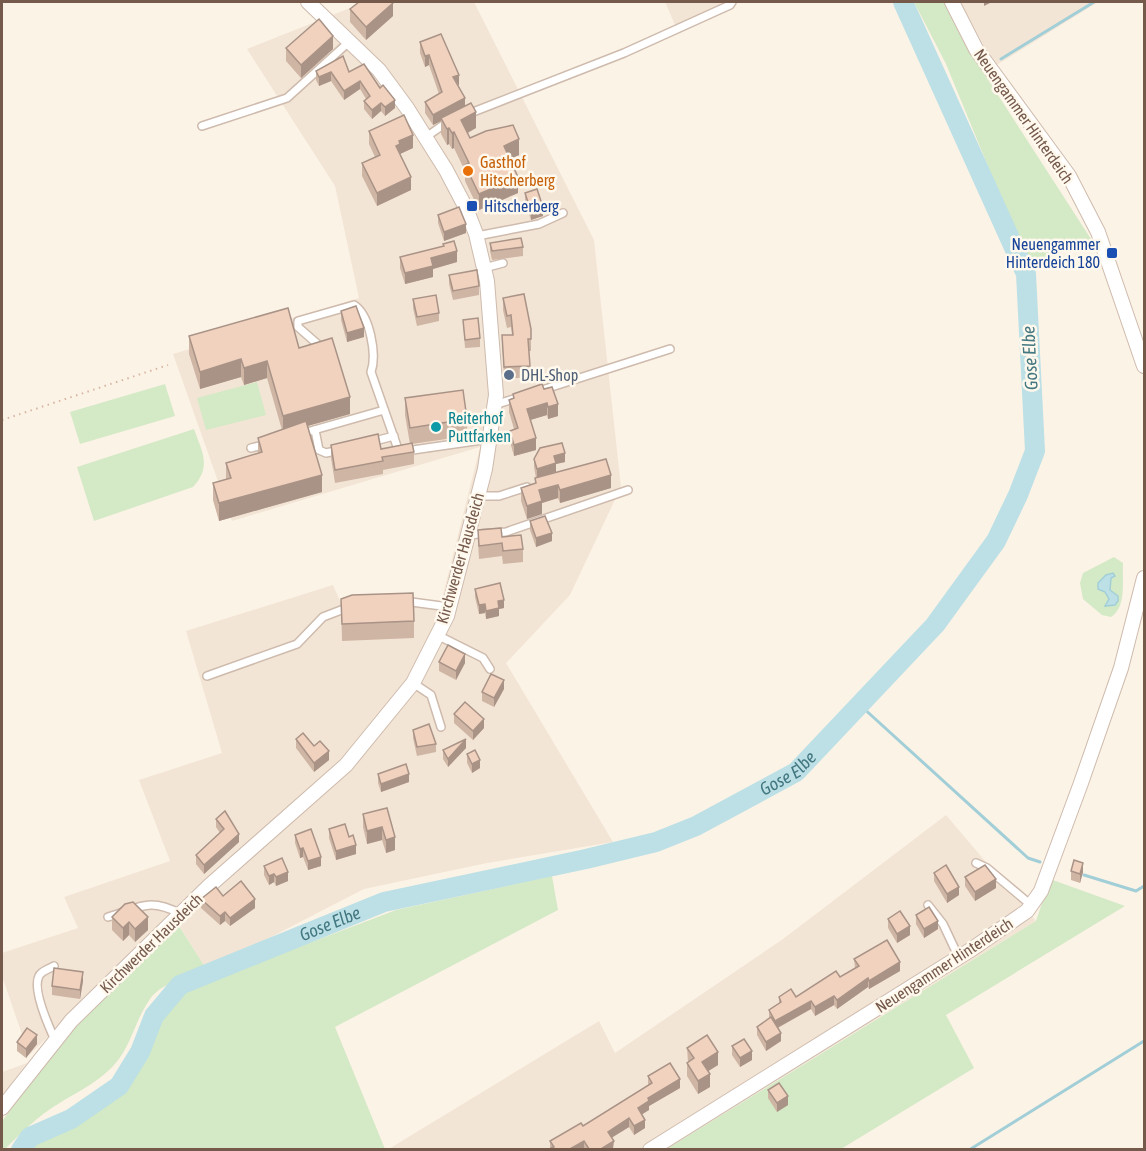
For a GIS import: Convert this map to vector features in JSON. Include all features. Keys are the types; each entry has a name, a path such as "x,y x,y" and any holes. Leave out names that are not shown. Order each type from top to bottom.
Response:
{"street":[{"name":"Kirchwerder Hausdeich","path":"2,1108 71,1021 181,914 346,765 413,682 449,607 477,496 496,395 482,243 456,189 426,137 379,70 308,2"},
{"name":"Neuengammer Hinterdeich","path":"952,2 976,49 1069,176 1098,232 1144,366"},
{"name":"Neuengammer Hinterdeich","path":"650,1149 958,958 1028,911 1041,891 1114,689 1144,578"}],"lane":[{"path":"426,137 449,121 624,53 730,5 732,2"},
{"path":"202,126 287,98 350,42"},
{"path":"482,243 539,224 563,213"},
{"path":"484,268 502,263"},
{"path":"322,348 298,327 298,321 354,305 361,309 370,338 374,364 371,372 399,452 489,439"},
{"path":"538,391 670,349"},
{"path":"494,405 527,394"},
{"path":"293,436 384,410"},
{"path":"315,430 318,450 326,453 349,447"},
{"path":"360,444 394,436"},
{"path":"251,448 272,442"},
{"path":"477,496 499,496 532,485"},
{"path":"466,534 506,532 628,490"},
{"path":"400,601 412,600 449,607"},
{"path":"207,676 297,644 322,617 352,606"},
{"path":"437,635 483,658 490,669"},
{"path":"413,682 430,695 441,727"},
{"path":"976,863 987,867 1032,905"},
{"path":"108,917 148,903 168,907 181,914"},
{"path":"928,905 943,924 958,958"},
{"path":"54,966 41,973 37,982 41,1003 55,1040"}],"path":[{"path":"2,420 168,365"}],"shaded area":[{"path":"365,2 474,2 594,240 621,487 570,595 506,663 613,842 487,863 364,889 207,970 173,916 29,1055 2,976 2,953 78,928 64,897 170,861 139,780 222,753 186,631 333,585 340,601 440,607 480,447 232,521 173,354 359,298 335,186 247,49"},
{"path":"665,2 732,2 676,27"},
{"path":"960,2 1098,2 995,66"},
{"path":"946,815 1036,921 665,1149 387,1150 599,1021 615,1053 783,939"},
{"path":"27,1063 2,1097 2,1072"}],"green space":[{"path":"914,2 947,2 974,58 1091,239 1029,266 946,64"},
{"path":"257,382 266,415 206,430 197,398"},
{"path":"165,384 175,416 80,444 70,412"},
{"path":"194,429 204,465 193,487 94,521 77,467"},
{"path":"1114,557 1123,563 1123,593 1116,613 1111,617 1102,615 1083,599 1080,583 1083,573"},
{"path":"552,876 558,910 335,1027 385,1149 30,1149 128,1085 149,1051 161,1019 183,991 396,910"},
{"path":"1050,879 1125,906 946,1015 974,1068 841,1149 665,1150 1036,921"},
{"path":"179,926 207,970 176,981 155,993 144,1008 127,1046 116,1063 90,1085 44,1114 5,1149 2,1149 2,1121 76,1025"}],"water":[{"path":"1113,573 1115,576 1111,578 1110,590 1118,596 1118,601 1115,605 1105,606 1109,599 1105,592 1098,589 1098,583 1106,575"}],"building":[{"path":"359,2 393,3 366,27 350,9"},
{"path":"319,19 333,36 301,65 286,48"},
{"path":"441,34 459,75 453,77 465,98 433,115 425,102 442,92 429,55 425,56 420,42"},
{"path":"343,56 349,72 364,64 380,88 383,85 395,100 385,107 381,103 372,110 364,101 370,96 360,81 344,91 331,72 319,77 316,71"},
{"path":"471,103 476,112 461,120 470,138 486,131 513,125 519,139 504,146 518,177 479,194 465,165 469,163 454,132 447,129 441,118"},
{"path":"404,115 413,135 399,141 400,144 396,146 411,177 377,193 362,163 380,155 369,131"},
{"path":"537,189 543,207 531,211 525,193"},
{"path":"459,207 466,224 444,232 438,215"},
{"path":"521,238 523,247 492,251 490,243"},
{"path":"454,241 457,251 431,258 433,266 405,273 400,257 444,246 443,244"},
{"path":"477,270 479,286 453,291 449,275"},
{"path":"524,294 531,329 531,339 528,339 530,366 504,367 502,335 513,335 511,315 507,316 503,298"},
{"path":"436,295 439,313 417,317 413,299"},
{"path":"356,306 364,328 347,333 341,311"},
{"path":"288,308 299,348 332,338 350,397 283,416 267,361 244,368 241,359 200,372 189,336"},
{"path":"478,318 480,338 465,340 463,320"},
{"path":"542,384 544,389 552,387 558,404 548,407 547,403 527,409 536,438 514,445 510,431 518,428 509,400 514,398 513,394"},
{"path":"463,390 467,419 410,428 405,398"},
{"path":"306,421 322,475 219,503 213,483 231,478 226,463 262,452 258,438"},
{"path":"378,434 381,449 412,443 414,452 382,457 383,461 335,470 331,445"},
{"path":"562,443 565,453 554,456 556,463 537,469 534,459 540,448"},
{"path":"606,459 611,475 560,490 558,485 539,490 542,501 527,506 521,488 536,483 535,478"},
{"path":"545,516 552,533 536,538 530,521"},
{"path":"501,528 502,537 521,535 523,549 503,551 502,543 479,546 478,530"},
{"path":"500,583 504,600 498,601 499,608 486,611 485,604 479,605 475,589"},
{"path":"413,593 414,621 342,624 341,599 352,595"},
{"path":"448,645 465,654 456,671 439,662"},
{"path":"491,674 504,680 494,698 482,692"},
{"path":"465,702 484,719 473,731 454,714"},
{"path":"429,724 436,744 417,747 413,730"},
{"path":"303,733 314,746 320,741 329,751 314,763 296,739"},
{"path":"466,739 448,759 443,750"},
{"path":"475,750 480,760 472,764 467,754"},
{"path":"406,764 409,774 381,784 378,774"},
{"path":"387,808 395,837 386,840 382,827 367,831 363,814"},
{"path":"225,811 239,834 204,865 196,855 224,829 216,819"},
{"path":"345,824 349,837 353,835 356,845 336,851 329,829"},
{"path":"311,829 321,857 308,861 295,835"},
{"path":"282,858 288,872 276,877 274,874 269,876 264,866"},
{"path":"1074,860 1083,863 1080,874 1071,871"},
{"path":"946,865 959,887 947,894 934,873"},
{"path":"985,865 996,879 975,892 965,877"},
{"path":"241,881 255,899 230,918 225,912 220,916 201,899 216,887 223,896"},
{"path":"133,902 148,917 135,929 129,922 123,928 112,917 125,904"},
{"path":"929,907 938,921 924,929 916,915"},
{"path":"900,911 910,926 897,934 888,919"},
{"path":"887,940 900,962 869,981 868,978 837,1000 834,996 815,1007 811,1001 775,1021 769,1010 781,1002 779,997 791,989 796,997 836,971 840,977 859,966 854,959"},
{"path":"54,968 83,972 80,990 52,986"},
{"path":"771,1017 781,1033 766,1042 757,1027"},
{"path":"27,1028 37,1035 26,1049 17,1042"},
{"path":"707,1035 718,1052 702,1062 710,1074 698,1081 687,1063 694,1058 687,1048"},
{"path":"744,1039 752,1051 740,1058 732,1046"},
{"path":"670,1063 680,1079 648,1098 649,1101 638,1108 645,1120 634,1126 629,1118 608,1132 614,1141 601,1149 589,1149 584,1141 570,1149 549,1149 554,1147 550,1141 581,1123 583,1126 652,1083 648,1076"},
{"path":"779,1083 788,1096 777,1103 768,1090"}],"waterway":[{"name":"Gose Elbe","path":"21,1150 30,1137 71,1119 119,1086 140,1052 154,1016 180,985 384,902 656,842 696,826 796,772 935,625 996,541 1018,495 1035,451 1026,274 903,2"},
{"path":"1001,59 1094,2"},
{"path":"861,706 1028,858 1040,862"},
{"path":"1084,875 1136,891 1144,886"},
{"path":"969,1150 1144,1041"}],"place":[{"name":"Gasthof Hitscherberg","path":"468,171"},
{"name":"Hitscherberg","path":"472,206"},
{"name":"Neuengammer Hinterdeich 180","path":"1112,253"},
{"name":"DHL-Shop","path":"509,375"},
{"name":"Reiterhof Puttfarken","path":"436,427"}]}
